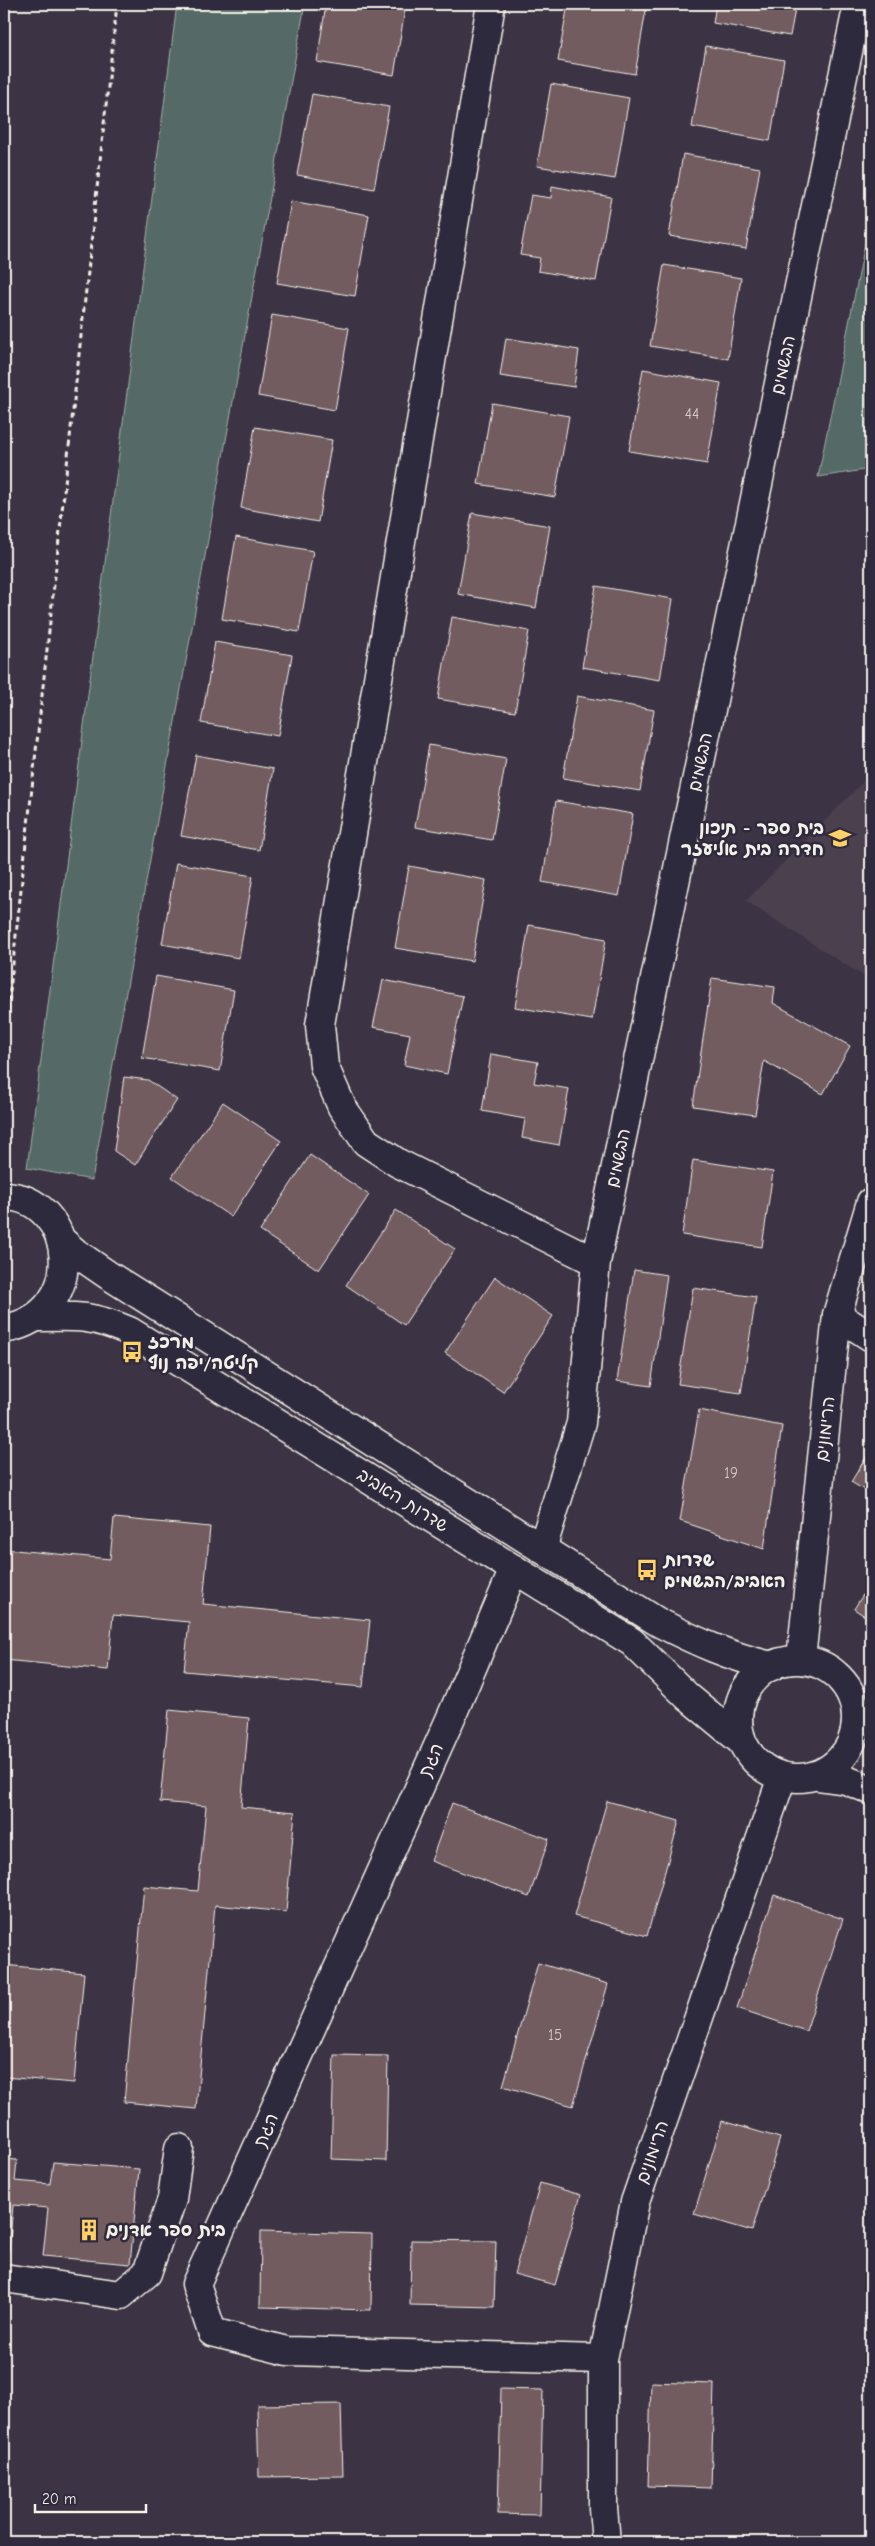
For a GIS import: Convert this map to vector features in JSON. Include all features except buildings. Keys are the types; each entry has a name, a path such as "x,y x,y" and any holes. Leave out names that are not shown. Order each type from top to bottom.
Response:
{"street":[{"path":"491,4 320,1025 324,1066 342,1107 366,1142 398,1163 596,1262"},
{"name":"הבשמים","path":"542,1549 581,1423 596,1262 858,4"},
{"path":"4,1196 11,1196 32,1204 50,1220 61,1240 65,1263 62,1284 52,1302 37,1317 19,1326 4,1329"},
{"name":"הרימונים","path":"801,1659 837,1315 871,1202"},
{"name":"שדרות האביב","path":"61,1240 108,1275 666,1626 708,1648 741,1659 772,1666"},
{"name":"שדרות האביב","path":"37,1317 80,1315 105,1321 129,1331 632,1642 688,1697 740,1740"},
{"path":"837,1315 871,1337"},
{"name":"הגת","path":"514,1569 448,1724 196,2284 212,2332 286,2351 603,2359"},
{"path":"801,1659 821,1665 838,1676 864,1719 855,1732 847,1751 834,1766 817,1776 800,1780 782,1777 765,1770 750,1758 740,1740 737,1720 740,1700 748,1683 763,1670 781,1661 801,1659"},
{"path":"817,1776 846,1780 871,1790"},
{"name":"הרימונים","path":"606,2542 603,2508 603,2359 635,2202 782,1777"},
{"path":"4,2278 121,2295 147,2273 172,2199 179,2148"}],"path":[{"path":"4,1046 117,4"}],"shaded area":[{"name":"בית ספר - תיכון חדרה בית אליעזר","path":"871,774 871,981 746,901"}],"green space":[{"path":"177,4 305,4 92,1180 27,1168"},
{"path":"871,214 871,469 818,477"}],"place":[{"name":"בית ספר - תיכון חדרה בית אליעזר","path":"840,838"},
{"name":"מרכז קליטה/יפה נוף","path":"132,1352"},
{"name":"שדרות האביב/הבשמים","path":"647,1570"},
{"name":"בית ספר אדנים","path":"89,2230"}]}
